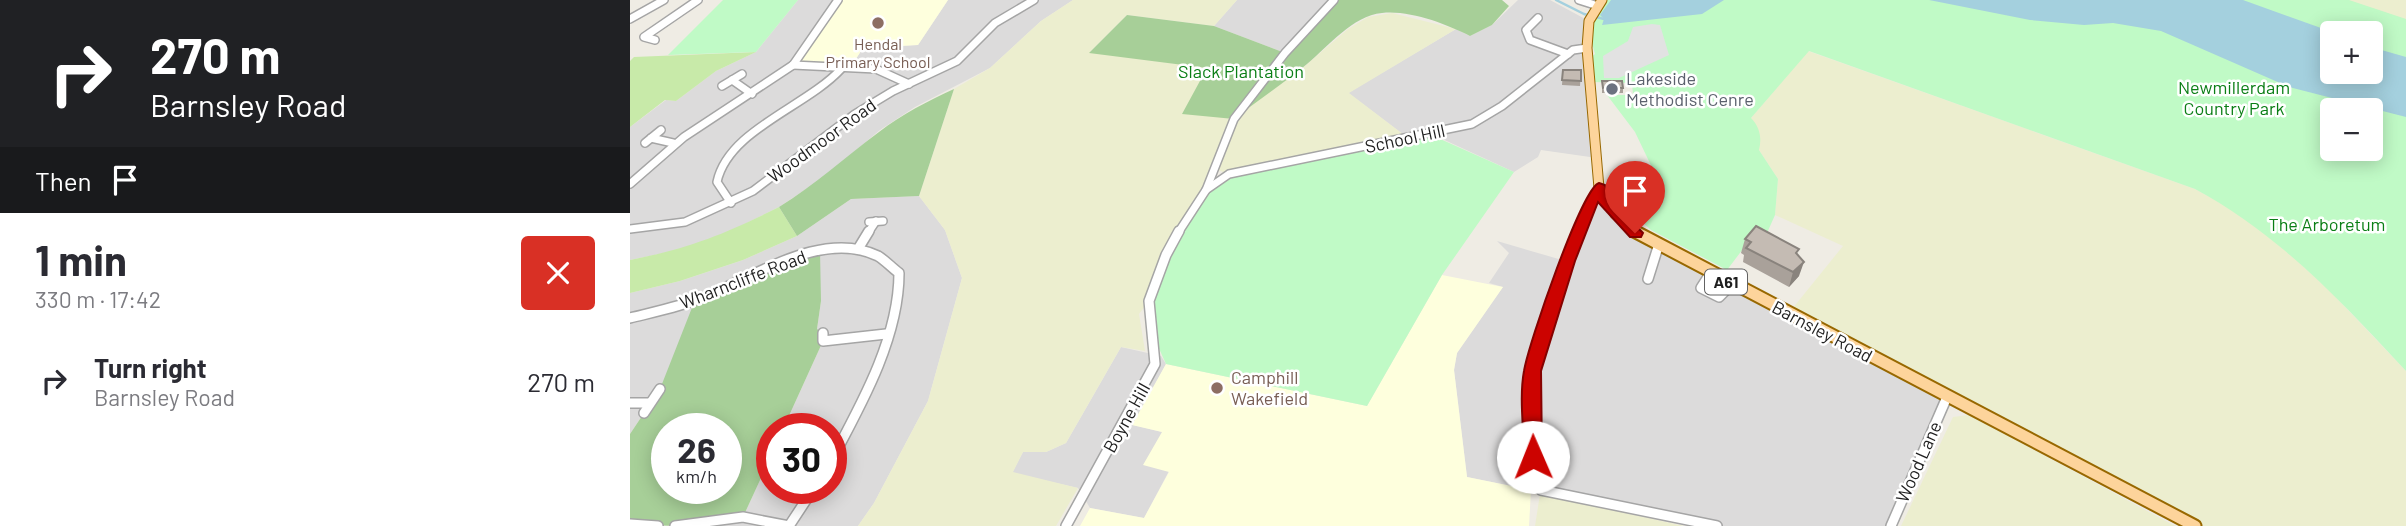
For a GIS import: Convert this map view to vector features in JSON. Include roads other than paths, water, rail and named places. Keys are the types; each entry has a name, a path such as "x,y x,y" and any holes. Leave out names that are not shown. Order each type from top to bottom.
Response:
{"main road":[{"name":"Barnsley Road","path":"1596,9 1587,48 1599,188 1607,205 1619,219 1658,247 2195,526"}],"street":[{"path":"630,19 664,0"},
{"path":"654,40 644,37 698,0"},
{"path":"630,184 673,143 793,65 838,0"},
{"name":"Woodmoor Road","path":"630,229 684,222 754,191 855,114 909,84 947,68 966,54 995,23 1034,0"},
{"path":"1206,190 1213,165 1234,118 1285,53 1335,0"},
{"path":"1579,0 1596,9"},
{"path":"1538,18 1526,30 1530,40 1568,54"},
{"name":"School Hill","path":"1206,190 1229,174 1472,124 1502,106 1568,54 1587,48"},
{"path":"793,65 876,69 909,84"},
{"path":"731,203 717,182 719,168 728,155 745,139 824,87 841,69"},
{"path":"722,86 742,74"},
{"path":"732,80 752,94"},
{"path":"661,130 648,140 673,143"},
{"path":"1213,165 1218,172 1229,174"},
{"path":"1599,188 1567,261 1532,371 1534,482 1541,490 1717,526"},
{"name":"Boyne Hill","path":"1066,526 1155,364 1149,301 1185,217 1206,190"},
{"path":"858,249 876,221"},
{"path":"1648,279 1658,247"},
{"name":"Wharncliffe Road","path":"630,318 710,295 801,255 842,248 858,249 883,257 899,273 899,303 863,397 847,429"},
{"path":"1710,274 1701,288 1719,297 1725,291"},
{"path":"823,333 823,341 886,334"},
{"path":"644,413 660,389"},
{"name":"Wood Lane","path":"1891,526 1947,397"},
{"path":"630,403 649,403"},
{"path":"675,526 743,517 789,526 803,504"},
{"path":"630,524 658,526"}],"water":[{"path":"1611,0 1724,0 1702,14 1602,25 1604,19 1600,15"},
{"path":"1929,0 2243,0 2320,28 2320,84 2383,84 2383,50 2406,57 2406,117 2383,111 2383,98 2332,98 2289,87 2161,31 2113,23 2084,25 2030,20"}],"waterway":[{"path":"1556,0 1584,14 1604,19"}],"place":[{"name":"Hendal Primary School","path":"878,23"},
{"name":"Lakeside Methodist Cenre","path":"1612,89"},
{"name":"Camphill Wakefield","path":"1217,388"}],"park label":[{"name":"Slack Plantation","path":"1241,72"},
{"name":"Newmillerdam Country Park","path":"2234,98"},
{"name":"The Arboretum","path":"2327,225"}]}
